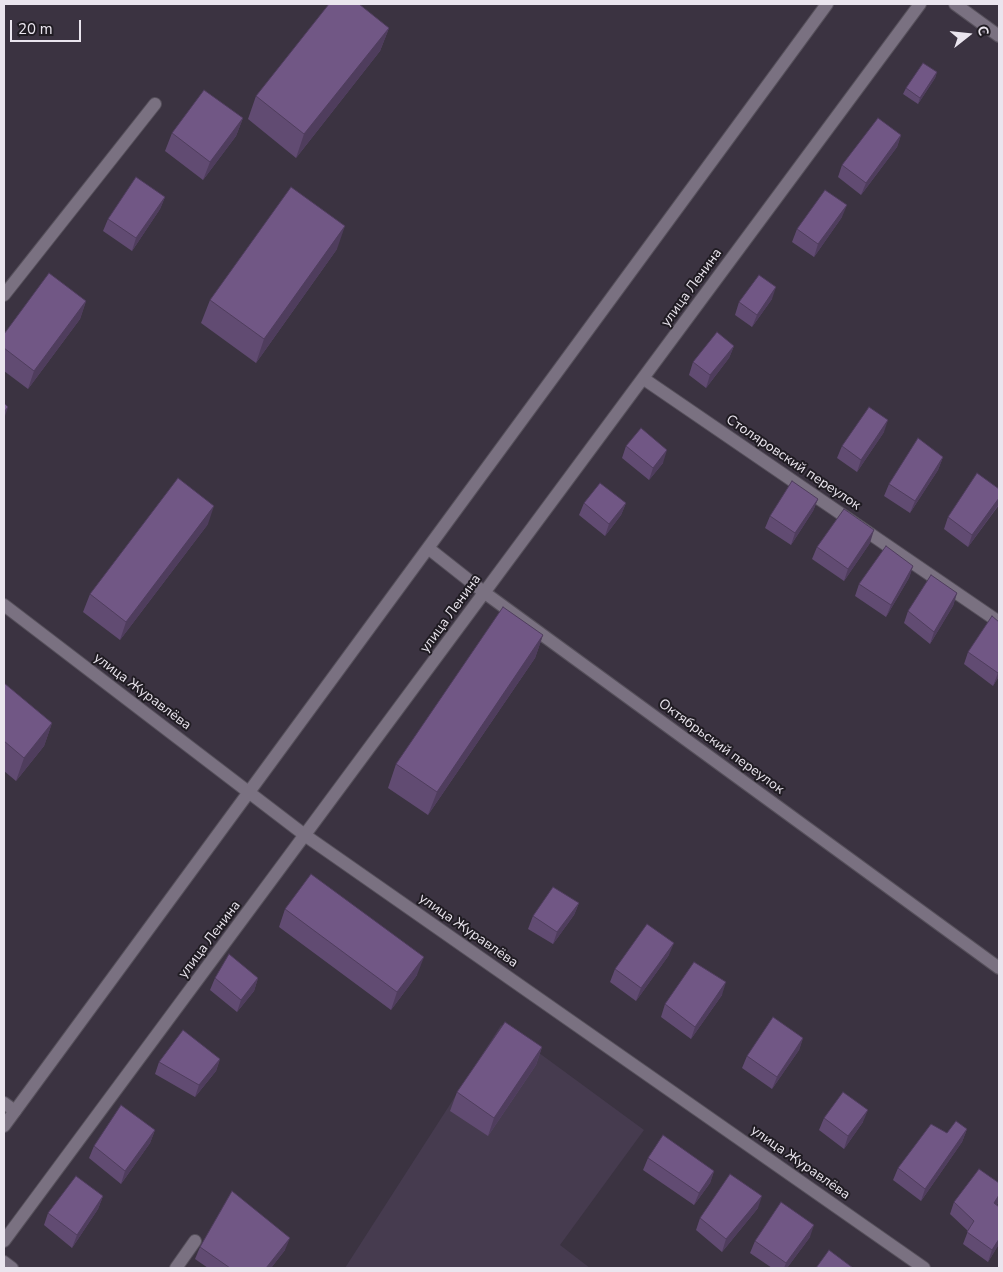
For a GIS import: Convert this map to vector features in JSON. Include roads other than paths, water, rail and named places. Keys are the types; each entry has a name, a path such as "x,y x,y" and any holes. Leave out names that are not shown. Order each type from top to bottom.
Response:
{"street":[{"path":"4,1126 827,4"},
{"name":"улица Ленина","path":"4,1241 306,836 920,4"},
{"path":"955,4 999,36"},
{"path":"4,296 155,104"},
{"name":"Столяровский переулок","path":"644,379 999,622"},
{"name":"Октябрьский переулок","path":"428,548 485,593 999,968"},
{"name":"улица Журавлёва","path":"4,605 306,836 924,1268"},
{"path":"4,1103 15,1111"},
{"path":"176,1268 195,1241"},
{"path":"4,1262 12,1268"}]}
